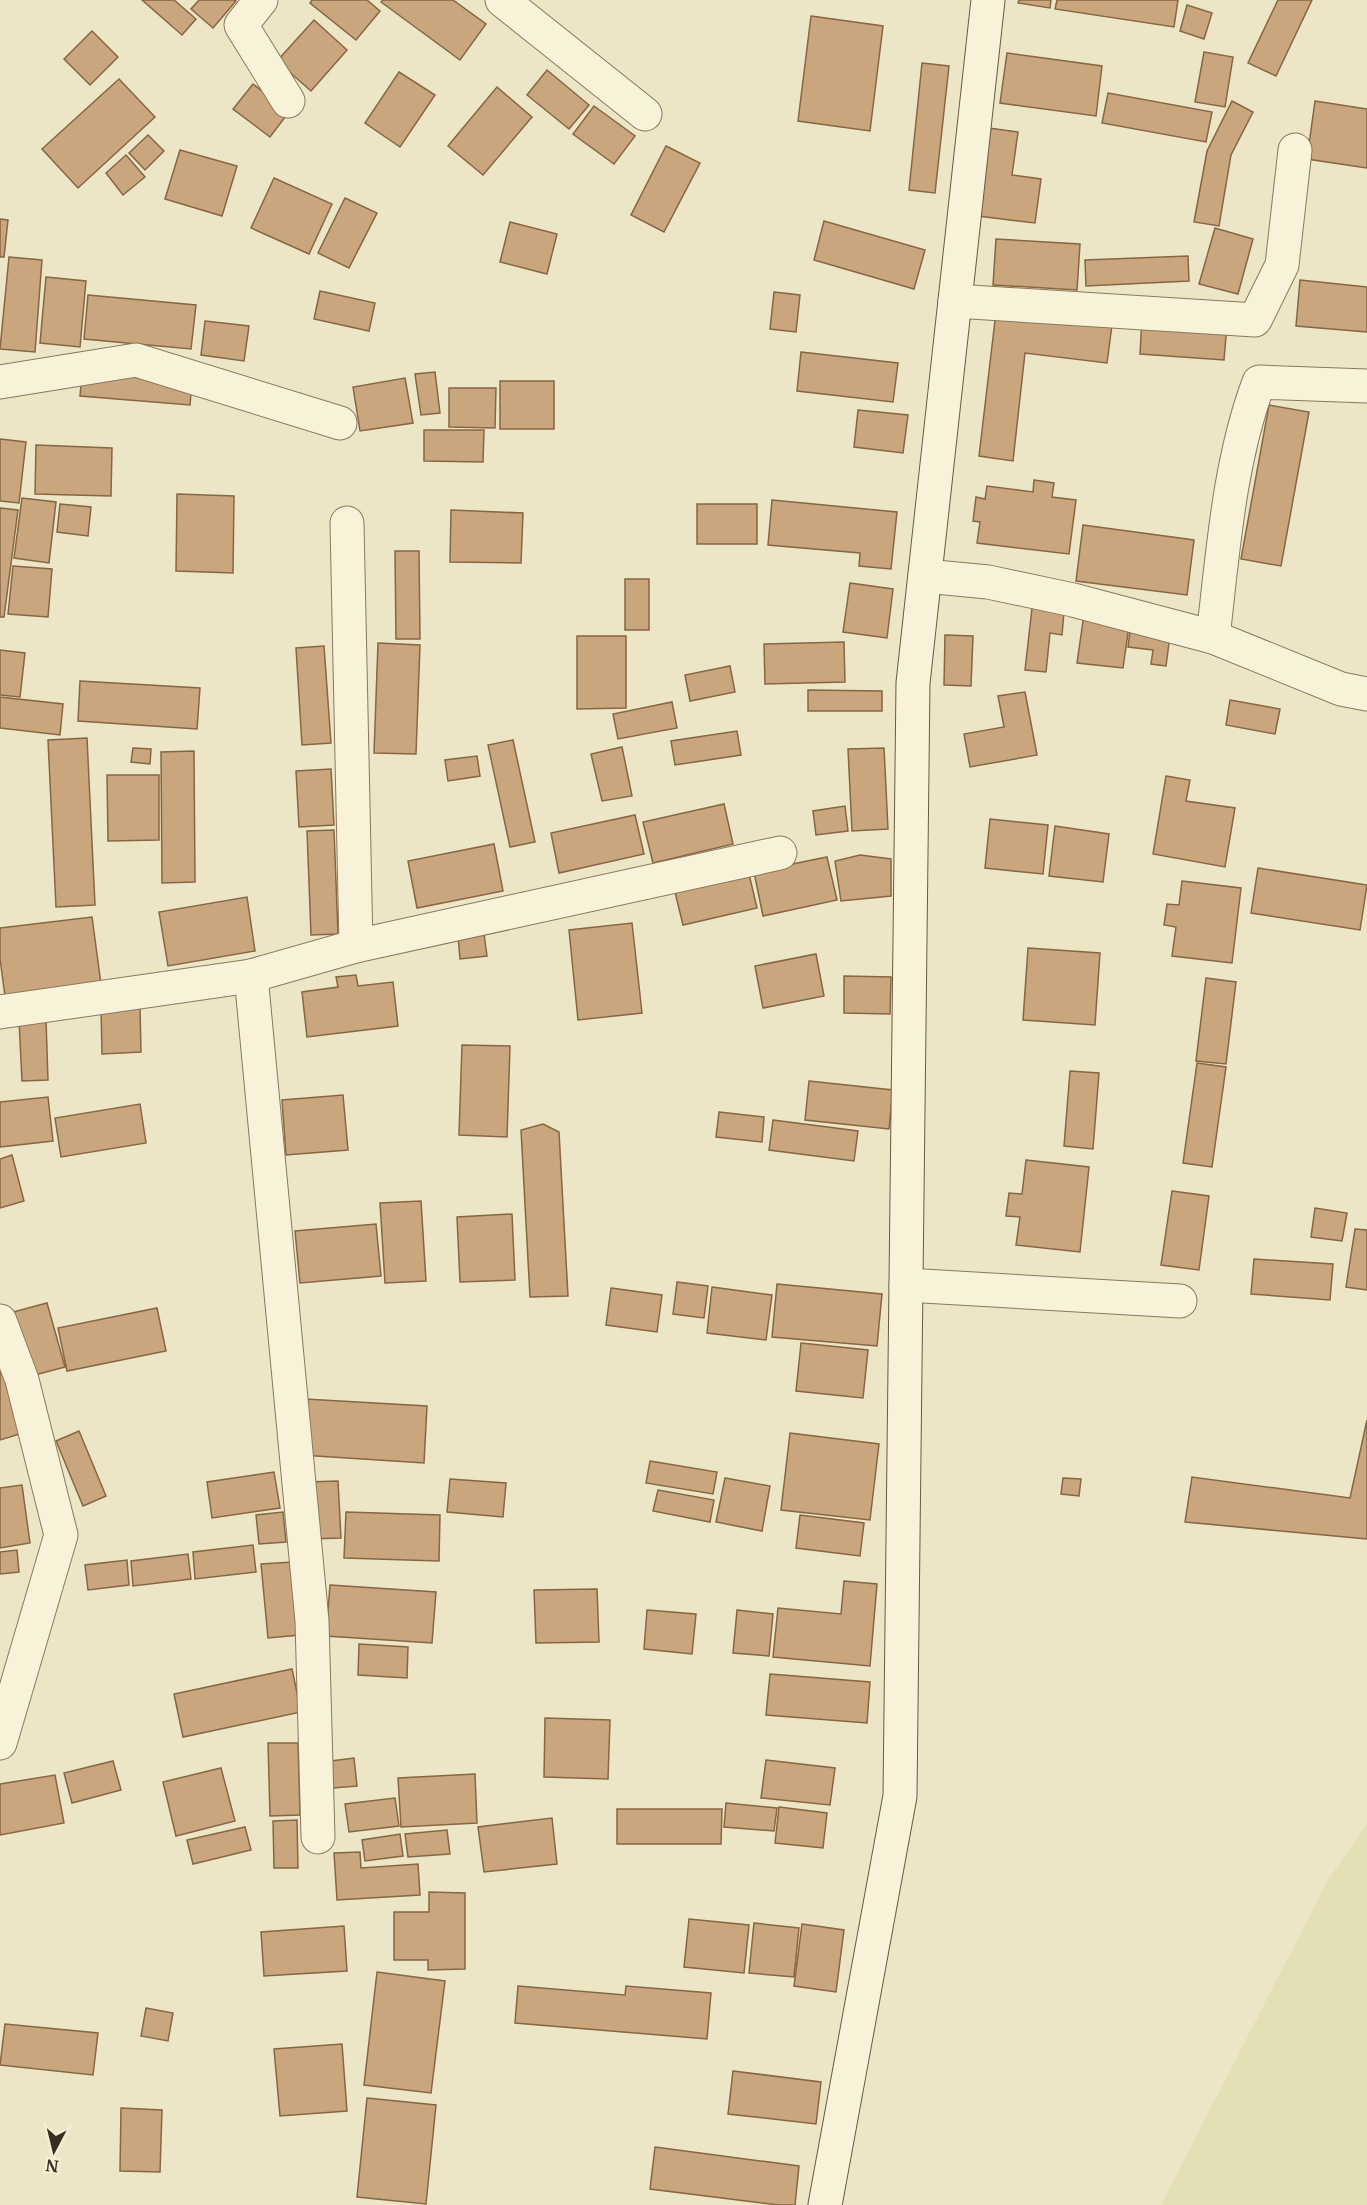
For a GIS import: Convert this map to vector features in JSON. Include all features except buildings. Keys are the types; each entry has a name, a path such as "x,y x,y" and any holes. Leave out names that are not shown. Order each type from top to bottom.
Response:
{"street":[{"path":"261,0 241,26 288,101"},
{"path":"502,0 645,114"},
{"path":"825,2205 900,1796 913,684 988,0"},
{"path":"955,301 1255,320 1282,266 1295,150"},
{"path":"0,382 136,360 340,423"},
{"path":"1212,637 1225,529 1245,419 1259,382 1367,386"},
{"path":"347,523 356,946"},
{"path":"925,576 988,582 1073,600 1212,637 1341,690 1367,694"},
{"path":"0,1012 251,976 356,946 780,853"},
{"path":"251,976 312,1621 318,1838"},
{"path":"906,1285 1180,1302"},
{"path":"0,1322 22,1380 61,1535 0,1743"}],"shaded area":[{"path":"1367,1824 1367,2205 1161,2205 1328,1880"}]}
